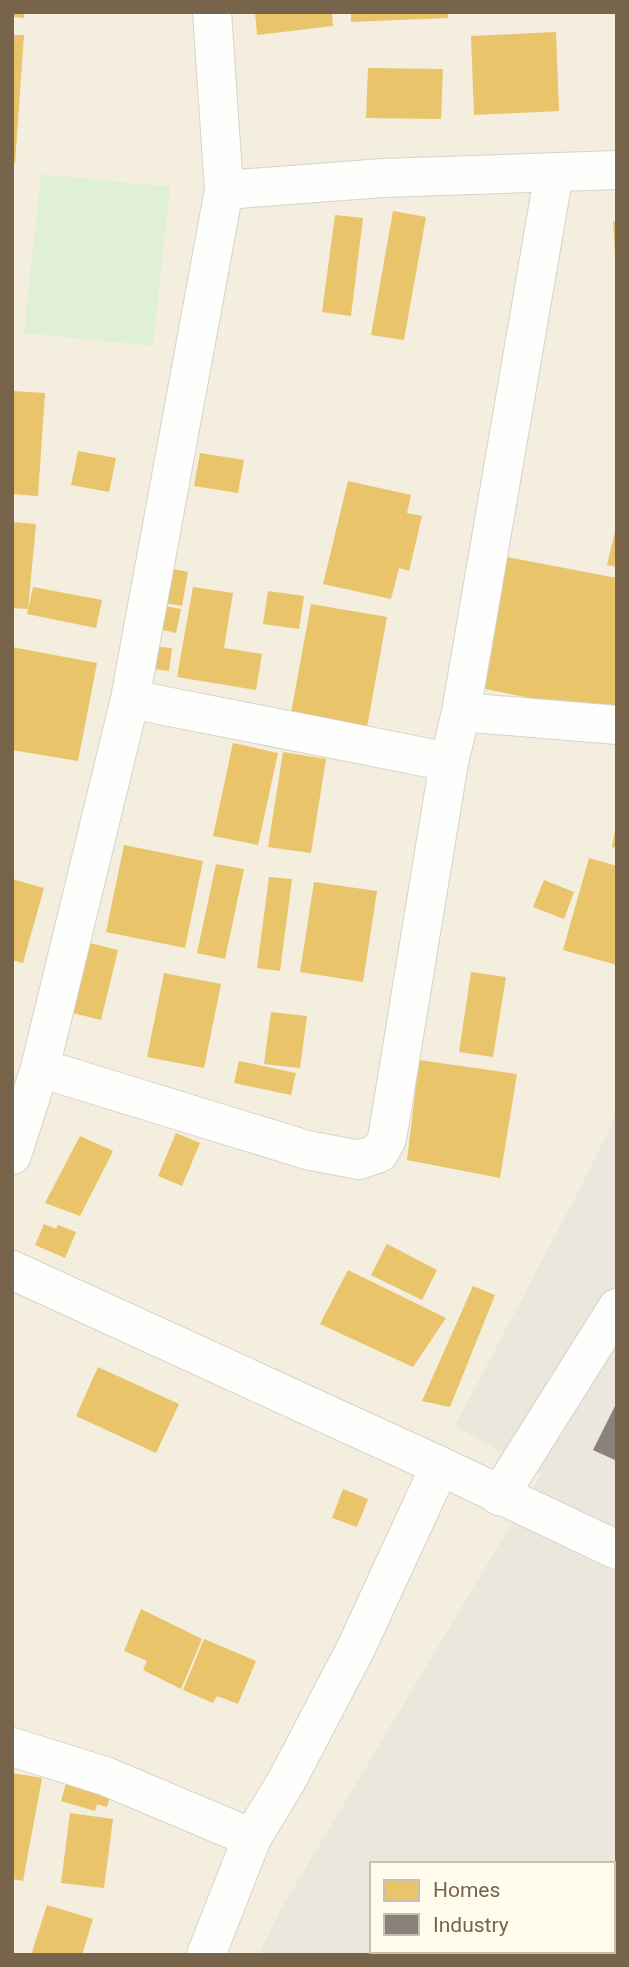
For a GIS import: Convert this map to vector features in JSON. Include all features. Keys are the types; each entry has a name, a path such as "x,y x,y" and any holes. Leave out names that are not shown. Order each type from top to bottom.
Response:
{"street":[{"path":"12,1156 40,1068 130,699 224,190 212,12"},
{"path":"224,190 383,178 617,170"},
{"path":"40,1068 307,1150 359,1160 379,1153 387,1139 449,762 461,712 555,173"},
{"path":"130,699 449,762"},
{"path":"461,712 617,724"},
{"path":"12,1270 617,1550"},
{"path":"499,1496 617,1308"},
{"path":"206,1955 252,1838 288,1780 356,1648 440,1466"},
{"path":"12,1747 105,1776 252,1838"}],"shaded area":[{"path":"12,12 617,12 617,1112 589,1171 541,1474 279,1912 258,1955 12,1955"},
{"path":"617,1112 617,1955 258,1955 279,1912 541,1474 455,1426 589,1171"}],"green space":[{"path":"41,174 170,187 153,346 24,333"}],"building: Homes":[{"path":"12,12 24,12 24,18 12,17"},
{"path":"255,12 332,12 333,26 257,35"},
{"path":"351,12 448,12 448,18 351,22"},
{"path":"556,32 559,111 474,115 471,36"},
{"path":"12,35 24,35 15,163 12,163"},
{"path":"368,68 443,69 441,119 366,118"},
{"path":"393,211 426,217 404,340 371,335"},
{"path":"335,215 363,218 351,316 322,312"},
{"path":"613,221 617,221 617,256 615,256"},
{"path":"12,391 45,393 38,496 12,494"},
{"path":"78,451 116,458 109,492 71,485"},
{"path":"200,453 244,460 238,493 194,486"},
{"path":"348,481 411,495 407,513 422,516 409,571 399,568 391,599 323,584"},
{"path":"12,522 36,524 28,609 12,608"},
{"path":"617,527 617,567 607,565"},
{"path":"502,556 617,578 617,715 475,687"},
{"path":"169,568 188,572 182,606 163,603"},
{"path":"33,587 102,600 96,628 27,614"},
{"path":"193,587 233,593 224,648 262,654 256,690 177,677"},
{"path":"268,591 304,596 299,629 263,624"},
{"path":"155,604 181,609 176,633 150,627"},
{"path":"311,604 387,617 367,727 291,713"},
{"path":"150,646 172,648 169,671 147,668"},
{"path":"12,647 97,663 78,761 12,750"},
{"path":"233,743 278,753 258,845 213,836"},
{"path":"283,752 326,759 311,853 268,847"},
{"path":"617,831 617,848 612,847"},
{"path":"124,845 203,861 185,948 106,932"},
{"path":"589,858 617,866 617,965 563,950"},
{"path":"216,864 244,869 225,959 197,953"},
{"path":"269,877 292,879 280,971 257,968"},
{"path":"12,879 44,888 23,963 12,960"},
{"path":"544,880 574,892 564,919 533,907"},
{"path":"314,882 377,891 363,982 300,972"},
{"path":"90,943 118,950 101,1020 73,1013"},
{"path":"471,972 506,977 493,1057 459,1052"},
{"path":"164,973 221,984 204,1068 147,1057"},
{"path":"271,1012 307,1016 300,1068 264,1064"},
{"path":"419,1060 517,1074 500,1178 407,1160"},
{"path":"239,1061 296,1073 291,1095 234,1083"},
{"path":"176,1133 200,1143 182,1186 158,1176"},
{"path":"80,1136 113,1151 80,1216 45,1203"},
{"path":"44,1224 56,1229 58,1225 76,1232 65,1258 35,1245"},
{"path":"387,1244 437,1270 422,1300 371,1275"},
{"path":"348,1270 446,1318 413,1367 320,1324"},
{"path":"473,1286 495,1295 450,1407 422,1401"},
{"path":"98,1367 179,1404 156,1453 76,1416"},
{"path":"343,1489 368,1499 357,1527 332,1518"},
{"path":"141,1609 202,1639 181,1689 143,1670 147,1661 124,1651"},
{"path":"204,1639 256,1661 238,1704 217,1696 213,1703 183,1690"},
{"path":"12,1773 42,1778 23,1881 12,1879"},
{"path":"67,1780 111,1793 107,1807 97,1804 95,1811 61,1801"},
{"path":"70,1813 113,1819 104,1888 61,1883"},
{"path":"47,1905 93,1919 82,1955 31,1955"}],"building: Industry":[{"path":"617,1402 617,1461 593,1450"}]}
